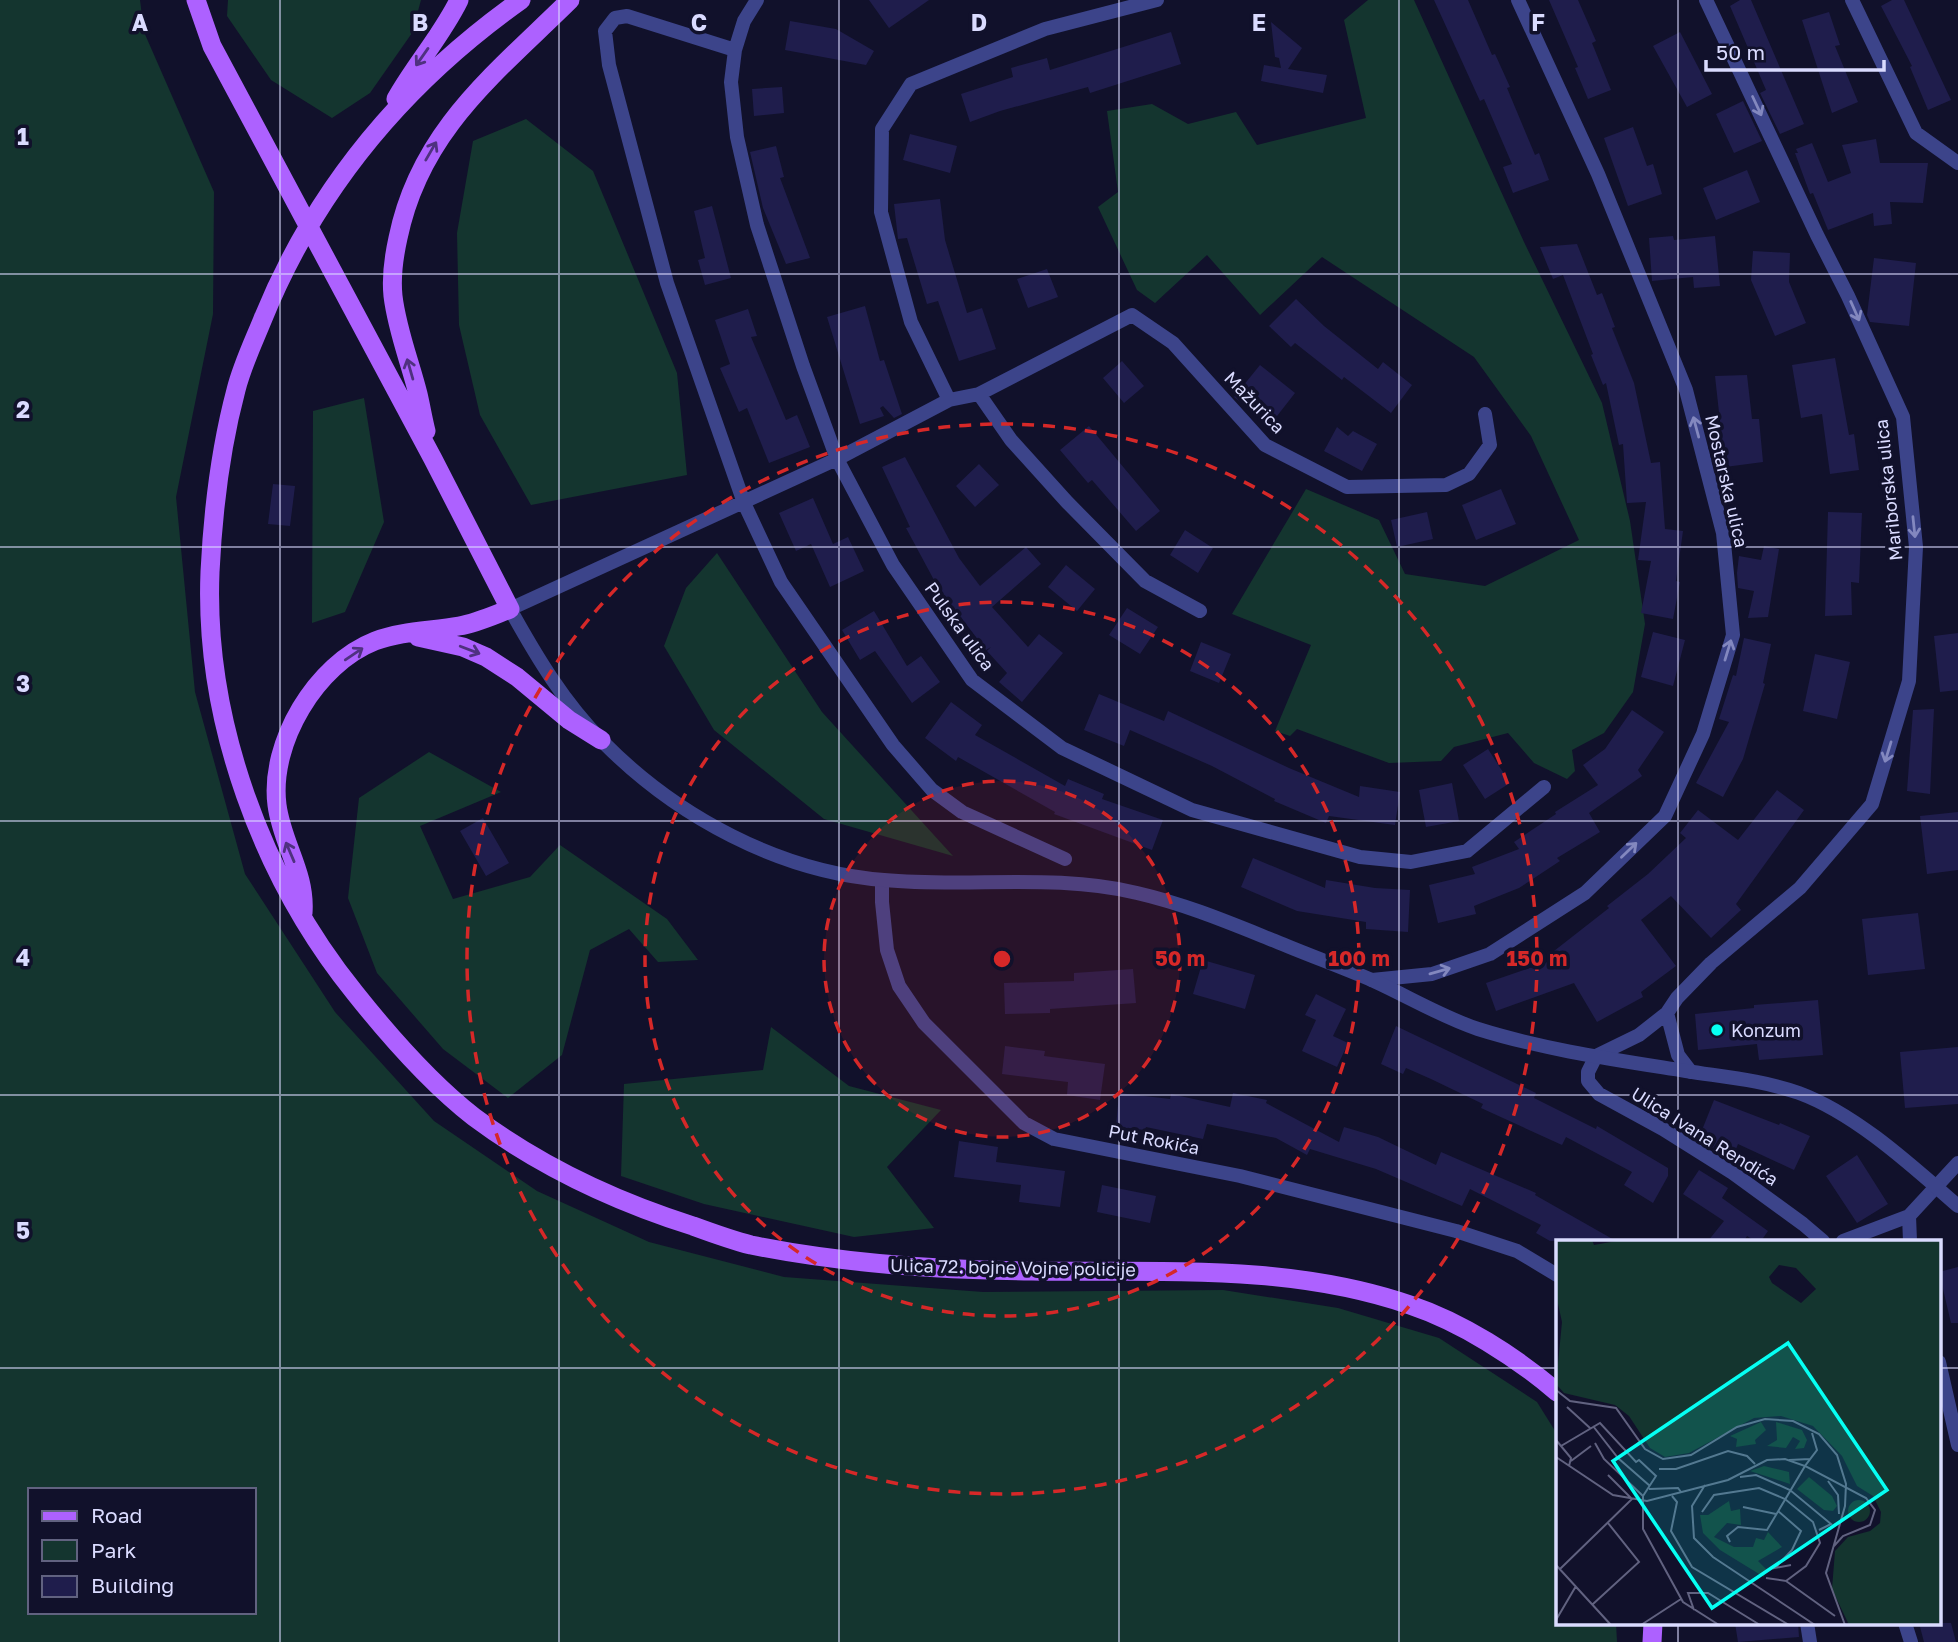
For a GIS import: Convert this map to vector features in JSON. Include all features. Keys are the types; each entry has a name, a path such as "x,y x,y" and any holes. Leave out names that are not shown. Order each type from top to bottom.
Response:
{"main road":[{"path":"197,0 212,46 433,459 510,609 463,626 404,634 376,641 355,652 331,672 307,700 288,732 277,772 277,804 284,835 305,894 303,918"},
{"path":"384,120 409,76 447,23 459,0"},
{"name":"Ulica 72. bojne Vojne policije","path":"521,0 456,51 384,120 331,192 291,257 271,300 238,382 226,430 214,514 209,592 214,668 225,724 241,781 262,839 303,918 336,970 421,1070 471,1114 570,1179 652,1213 745,1244 836,1260 940,1269 1143,1270 1249,1274 1332,1284 1413,1306 1477,1336 1517,1360 1556,1391"},
{"path":"433,459 401,337 393,294 395,254 403,215 417,176 439,137 477,90 570,0"},
{"path":"404,634 463,647 486,657 517,677 569,720 601,740"},
{"path":"1652,1642 1653,1624"}],"street":[{"name":"Pulska ulica","path":"757,0 744,20 735,50 731,82 737,137 757,225 837,459 893,565 972,680 1062,748 1192,810 1360,857 1411,862 1468,850 1544,787"},
{"path":"948,400 911,322 881,212 882,129 911,84 1045,29 1157,0"},
{"name":"Mostarska ulica","path":"1372,980 1432,974 1490,954 1585,893 1665,816 1703,734 1733,635 1723,533 1686,390 1598,174 1518,0"},
{"name":"Mariborska ulica","path":"1596,1056 1639,1035 1667,1013 1677,998 1711,962 1800,888 1872,804 1909,681 1916,547 1903,417 1706,0"},
{"path":"1852,0 1916,134 1958,163"},
{"path":"735,50 626,16 615,18 605,31 609,65 667,283 744,503 781,582 893,745 932,790 962,812 1065,859"},
{"name":"Mažurica","path":"510,609 837,459 948,400 979,394 1132,315 1173,343 1265,445 1347,487 1446,485 1469,474 1490,445 1485,414"},
{"path":"979,394 1011,440 1067,502 1145,581 1200,611"},
{"path":"510,609 551,679 601,740 629,767 662,792 730,835 774,854 814,867 882,880 1056,883 1132,891 1174,902 1372,980 1475,1027 1528,1042 1596,1056 1757,1081 1801,1094 1847,1119 1906,1160 1958,1206"},
{"name":"Put Rokića","path":"882,880 887,950 899,986 924,1023 1024,1122 1054,1139 1240,1176 1456,1231 1517,1251 1556,1274"},
{"path":"1667,1013 1678,1055 1691,1072"},
{"name":"Ulica Ivana Rendića","path":"1596,1056 1588,1072 1588,1081 1599,1094 1663,1129 1733,1173 1822,1240"},
{"path":"1846,1240 1909,1216 1958,1163"},
{"path":"1909,1216 1910,1240"},
{"path":"1940,1366 1958,1445"},
{"path":"1807,1624 1810,1642"},
{"path":"1905,1624 1911,1642"}],"green space":[{"path":"0,0 140,0 144,32 214,192 213,314 176,497 195,692 245,874 335,1012 434,1121 537,1191 649,1242 784,1277 983,1292 1223,1290 1338,1308 1439,1338 1537,1402 1556,1432 1556,1624 1616,1624 1617,1642 0,1642"},
{"path":"228,0 421,0 412,33 370,93 332,118 271,80 227,16"},
{"path":"1368,0 1414,0 1524,242 1602,403 1630,521 1645,624 1633,692 1604,733 1572,750 1575,771 1567,779 1534,763 1508,733 1454,747 1441,761 1389,763 1297,729 1290,736 1275,731 1311,645 1232,614 1306,489 1379,520 1405,574 1485,586 1579,540 1531,436 1474,357 1322,257 1260,315 1207,255 1155,303 1137,290 1098,207 1118,192 1107,111 1152,104 1188,124 1236,112 1257,145 1366,118 1344,20"},
{"path":"526,119 593,171 677,373 687,475 531,505 480,415 459,325 457,233 473,141"},
{"path":"364,398 384,522 345,612 312,623 313,411"},
{"path":"717,553 822,712 953,856 824,819 714,730 664,646 686,588"},
{"path":"429,752 501,792 420,826 453,899 530,877 560,845 667,919 698,960 658,962 629,929 590,950 562,1055 508,1098 443,1049 377,973 348,898 359,798"},
{"path":"771,1027 849,1086 941,1110 887,1167 934,1228 854,1237 704,1204 621,1176 624,1084 763,1070"}],"building":[{"path":"869,0 929,0 889,28"},
{"path":"1434,0 1468,0 1492,55 1495,54 1510,87 1507,88 1535,155 1539,153 1549,180 1513,193 1503,167 1512,164 1484,99 1480,101"},
{"path":"1549,0 1578,0 1596,41 1592,43 1611,90 1588,99 1575,68 1578,67"},
{"path":"1740,0 1751,0 1804,124 1780,134 1760,93 1766,90 1730,6"},
{"path":"1892,0 1904,0 1951,100 1928,110 1910,67 1912,66 1881,6"},
{"path":"1829,12 1840,45 1835,46 1858,102 1832,113 1802,20"},
{"path":"790,21 836,29 874,51 866,65 785,50"},
{"path":"1271,22 1302,48 1288,69 1327,75 1323,93 1261,81 1264,65 1281,68 1279,58 1275,57"},
{"path":"1171,32 1181,64 1090,93 1088,87 970,122 961,94 1013,77 1011,68 1047,58 1050,70"},
{"path":"1680,32 1712,94 1687,107 1653,46"},
{"path":"782,87 784,113 754,116 752,89"},
{"path":"1743,101 1762,141 1734,153 1716,114"},
{"path":"1633,127 1647,166 1653,164 1662,194 1628,206 1604,138"},
{"path":"910,134 957,146 950,173 903,160"},
{"path":"1876,139 1880,163 1928,163 1923,203 1890,202 1892,224 1874,226 1873,213 1828,230 1813,193 1810,194 1795,153 1798,153 1796,149 1812,143 1828,182 1851,173 1842,145"},
{"path":"776,146 784,177 780,178 810,258 786,264 763,208 750,152"},
{"path":"1747,170 1760,202 1716,220 1703,188"},
{"path":"940,199 945,240 967,313 982,308 996,349 959,361 938,301 927,304 907,238 898,239 894,204"},
{"path":"712,206 731,278 705,285 698,260 705,258 694,211"},
{"path":"1673,236 1674,240 1715,236 1720,286 1694,288 1693,277 1652,281 1649,238"},
{"path":"1577,244 1597,295 1602,293 1615,327 1612,328 1634,383 1651,463 1660,462 1665,529 1683,531 1676,581 1680,582 1673,619 1641,613 1651,561 1638,560 1646,502 1627,503 1623,444 1619,445 1606,383 1603,385 1563,275 1553,279 1540,247"},
{"path":"1753,251 1790,253 1789,282 1806,323 1775,336 1751,280"},
{"path":"1874,258 1916,263 1909,326 1870,322 1867,315"},
{"path":"1047,269 1058,297 1028,308 1017,279"},
{"path":"1296,299 1324,326 1378,369 1383,362 1412,385 1391,413 1344,377 1342,380 1295,343 1291,347 1269,326"},
{"path":"865,306 880,361 884,360 902,414 894,418 883,406 880,408 884,416 860,424 827,317"},
{"path":"748,309 757,336 751,337 786,420 797,415 810,447 769,463 747,408 739,412 720,368 730,364 715,320"},
{"path":"1835,358 1849,435 1854,434 1859,470 1830,474 1822,414 1801,418 1792,365"},
{"path":"1122,361 1144,386 1124,403 1103,378"},
{"path":"1260,365 1295,393 1270,425 1234,397"},
{"path":"1747,375 1752,419 1759,419 1763,462 1725,467 1715,376"},
{"path":"1089,426 1160,511 1136,531 1092,480 1088,483 1060,450"},
{"path":"1337,427 1348,436 1353,431 1377,444 1362,471 1324,451"},
{"path":"905,457 959,558 980,586 1026,547 1041,564 992,607 1028,647 1039,634 1063,653 1022,702 999,682 1007,673 987,651 991,647 986,650 933,581 906,528 910,527 882,467"},
{"path":"979,464 999,485 975,507 956,486"},
{"path":"273,484 295,486 290,526 268,524"},
{"path":"1501,489 1516,524 1476,540 1462,505"},
{"path":"813,498 833,544 848,537 864,571 830,587 811,544 796,551 779,513"},
{"path":"1427,512 1433,539 1397,547 1391,520"},
{"path":"1828,512 1862,513 1859,583 1851,582 1852,615 1825,616"},
{"path":"1185,530 1213,548 1198,573 1170,555"},
{"path":"1764,546 1779,549 1768,617 1748,618 1754,591 1738,588 1739,556 1761,560"},
{"path":"1066,565 1095,589 1077,611 1048,587"},
{"path":"1127,608 1158,627 1140,654 1109,635"},
{"path":"874,611 907,666 921,656 940,682 912,703 875,651 860,660 842,630"},
{"path":"1653,632 1685,640 1673,686 1641,677"},
{"path":"1958,633 1958,690 1940,692 1934,636"},
{"path":"1744,638 1771,644 1763,683 1765,684 1743,759 1723,797 1696,783 1729,722 1719,719 1733,675 1736,676"},
{"path":"1201,642 1231,654 1219,683 1190,671"},
{"path":"1815,654 1850,662 1837,719 1803,711"},
{"path":"1099,694 1164,721 1168,711 1289,768 1359,797 1360,786 1400,792 1395,825 1329,816 1326,823 1274,801 1275,799 1212,766 1130,730 1124,746 1084,730"},
{"path":"951,702 982,725 975,735 1065,786 1068,779 1104,794 1102,799 1163,820 1152,850 1054,814 1055,812 958,757 956,761 925,738"},
{"path":"1934,709 1930,794 1907,791 1913,710"},
{"path":"1632,710 1664,732 1638,770 1642,776 1589,813 1600,832 1557,858 1560,861 1519,888 1474,906 1476,914 1438,923 1429,885 1475,874 1472,867 1519,849 1514,842 1598,785 1583,765 1605,749"},
{"path":"1488,749 1510,783 1485,799 1463,765"},
{"path":"1452,783 1459,821 1426,827 1419,790"},
{"path":"1777,790 1804,810 1736,904 1741,910 1711,938 1671,896 1641,920 1676,966 1641,992 1643,997 1597,1022 1574,983 1496,1011 1486,983 1559,958 1554,951 1609,908 1607,906 1648,874 1686,838 1680,833 1698,810 1738,840"},
{"path":"1958,812 1958,870 1927,874 1920,816"},
{"path":"483,818 509,863 486,876 460,831"},
{"path":"1253,858 1325,888 1326,880 1375,888 1410,890 1408,932 1366,929 1366,922 1297,911 1241,887"},
{"path":"1918,913 1925,969 1868,975 1862,919"},
{"path":"1203,960 1255,975 1245,1009 1193,994"},
{"path":"1133,969 1136,1003 1050,1009 1050,1013 1005,1014 1004,983 1074,981 1074,973"},
{"path":"1316,994 1346,1009 1333,1036 1348,1043 1337,1067 1302,1051 1316,1020 1305,1015"},
{"path":"1818,1000 1823,1055 1759,1060 1757,1044 1698,1050 1695,1014 1754,1008 1754,1005"},
{"path":"1396,1026 1536,1093 1534,1098 1596,1129 1597,1126 1668,1168 1668,1176 1653,1203 1624,1185 1632,1172 1566,1137 1562,1145 1481,1108 1483,1104 1431,1079 1406,1068 1403,1074 1381,1064"},
{"path":"1005,1046 1045,1051 1044,1056 1105,1064 1100,1100 1067,1095 1068,1082 1002,1074"},
{"path":"1958,1047 1958,1104 1905,1108 1900,1052"},
{"path":"1119,1093 1170,1099 1171,1094 1230,1107 1233,1093 1267,1100 1266,1103 1339,1142 1344,1127 1378,1137 1436,1165 1441,1152 1536,1193 1535,1195 1614,1240 1550,1241 1536,1233 1541,1225 1470,1189 1462,1206 1376,1169 1310,1149 1307,1155 1276,1138 1207,1124 1203,1139 1146,1127 1145,1130 1116,1127"},
{"path":"1714,1100 1810,1136 1794,1170 1738,1144 1736,1149 1720,1143 1717,1150 1698,1140"},
{"path":"959,1141 998,1147 996,1162 1065,1171 1060,1207 1019,1202 1021,1185 954,1177"},
{"path":"1857,1155 1888,1204 1857,1223 1826,1176"},
{"path":"1699,1170 1728,1188 1722,1198 1768,1231 1762,1240 1753,1240 1747,1236 1745,1240 1709,1240 1724,1221 1683,1194"},
{"path":"1102,1185 1156,1196 1150,1223 1097,1212"},
{"path":"1958,1267 1958,1323 1951,1323 1940,1272"},
{"path":"1951,1623 1956,1642 1924,1642 1919,1624"},
{"path":"1735,1624 1798,1624 1799,1637 1738,1642"}],"place":[{"name":"Konzum","path":"1717,1030"}]}
